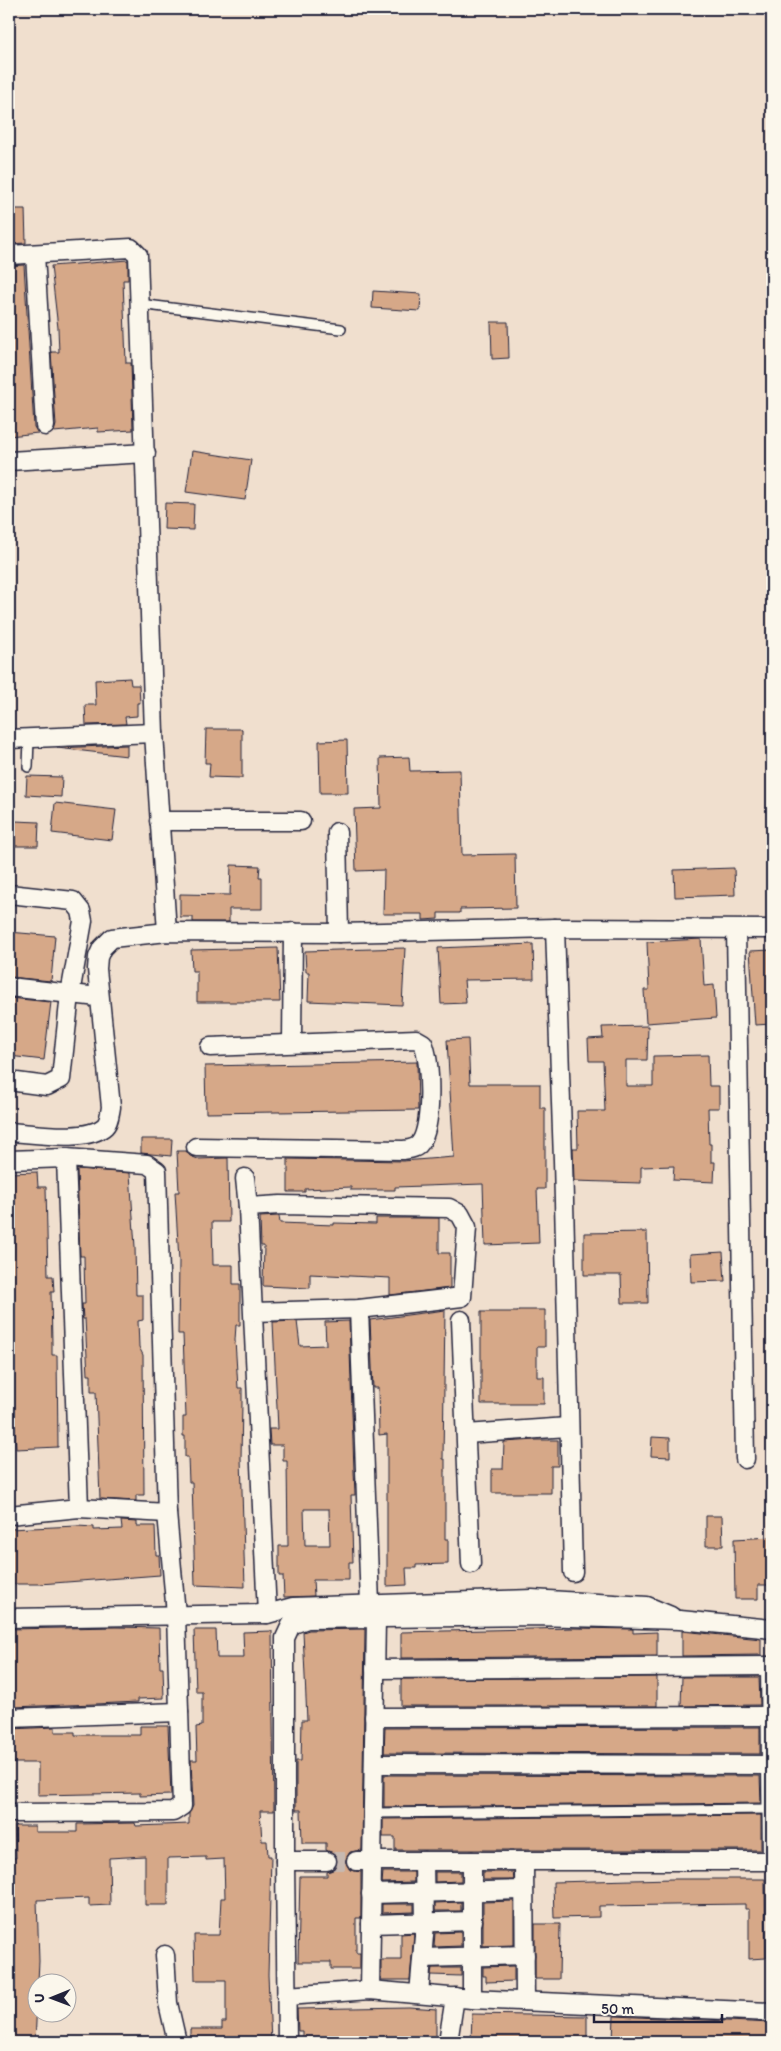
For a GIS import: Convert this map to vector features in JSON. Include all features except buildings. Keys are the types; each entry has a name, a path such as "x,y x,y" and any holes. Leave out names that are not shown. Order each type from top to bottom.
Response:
{"street":[{"path":"9,254 133,249 138,255 138,304 146,452 154,733 166,932"},
{"path":"36,254 45,426"},
{"path":"9,461 146,452"},
{"path":"9,739 154,733"},
{"path":"159,821 301,821"},
{"path":"337,832 339,933"},
{"path":"9,894 73,901 81,911 83,921 70,994 61,1079 47,1086 9,1081"},
{"path":"555,928 563,1160 573,1572"},
{"path":"9,1132 82,1135 97,1131 107,1124 111,1108 98,997 98,957 107,941 112,938 166,932 339,933 555,928 772,929"},
{"path":"736,930 745,1459"},
{"path":"292,1042 294,932"},
{"path":"9,987 98,997"},
{"path":"196,1147 403,1150 415,1148 422,1142 427,1123 428,1062 423,1043 416,1039 292,1042 210,1047"},
{"path":"9,1160 66,1158 147,1164 157,1171 166,1513 176,1614 182,1806 178,1811 9,1813"},
{"path":"66,1158 79,1508"},
{"path":"245,1178 268,1614"},
{"path":"248,1207 280,1204 402,1205 450,1208 460,1214 467,1227 462,1297 359,1309 253,1312"},
{"path":"359,1309 375,1669 373,1813 364,1861 371,1894 370,1990"},
{"path":"461,1320 471,1564"},
{"path":"466,1434 568,1427"},
{"path":"9,1515 79,1508 166,1513"},
{"path":"9,1618 268,1614 293,1607 373,1611 533,1608 772,1629"},
{"path":"287,2042 284,1861 285,1638 291,1625 307,1619 373,1611"},
{"path":"364,1861 772,1861 771,1666 375,1669"},
{"path":"9,1718 179,1712"},
{"path":"374,1718 771,1716"},
{"path":"374,1764 771,1765"},
{"path":"284,1861 327,1861"},
{"path":"419,1994 425,1924 424,1861"},
{"path":"448,2042 463,1998 473,1957 472,1861"},
{"path":"524,1861 525,2001"},
{"path":"371,1894 473,1893 523,1890"},
{"path":"371,1924 425,1924 473,1921"},
{"path":"423,1958 525,1954"},
{"path":"165,1955 168,2003 177,2042"},
{"path":"286,1996 370,1990 463,1998 772,2012"}],"lane":[{"path":"138,304 341,329"},
{"path":"28,767 30,738"},
{"path":"373,1813 771,1809"}],"tunnel":[{"path":"327,1861 356,1861"}]}
